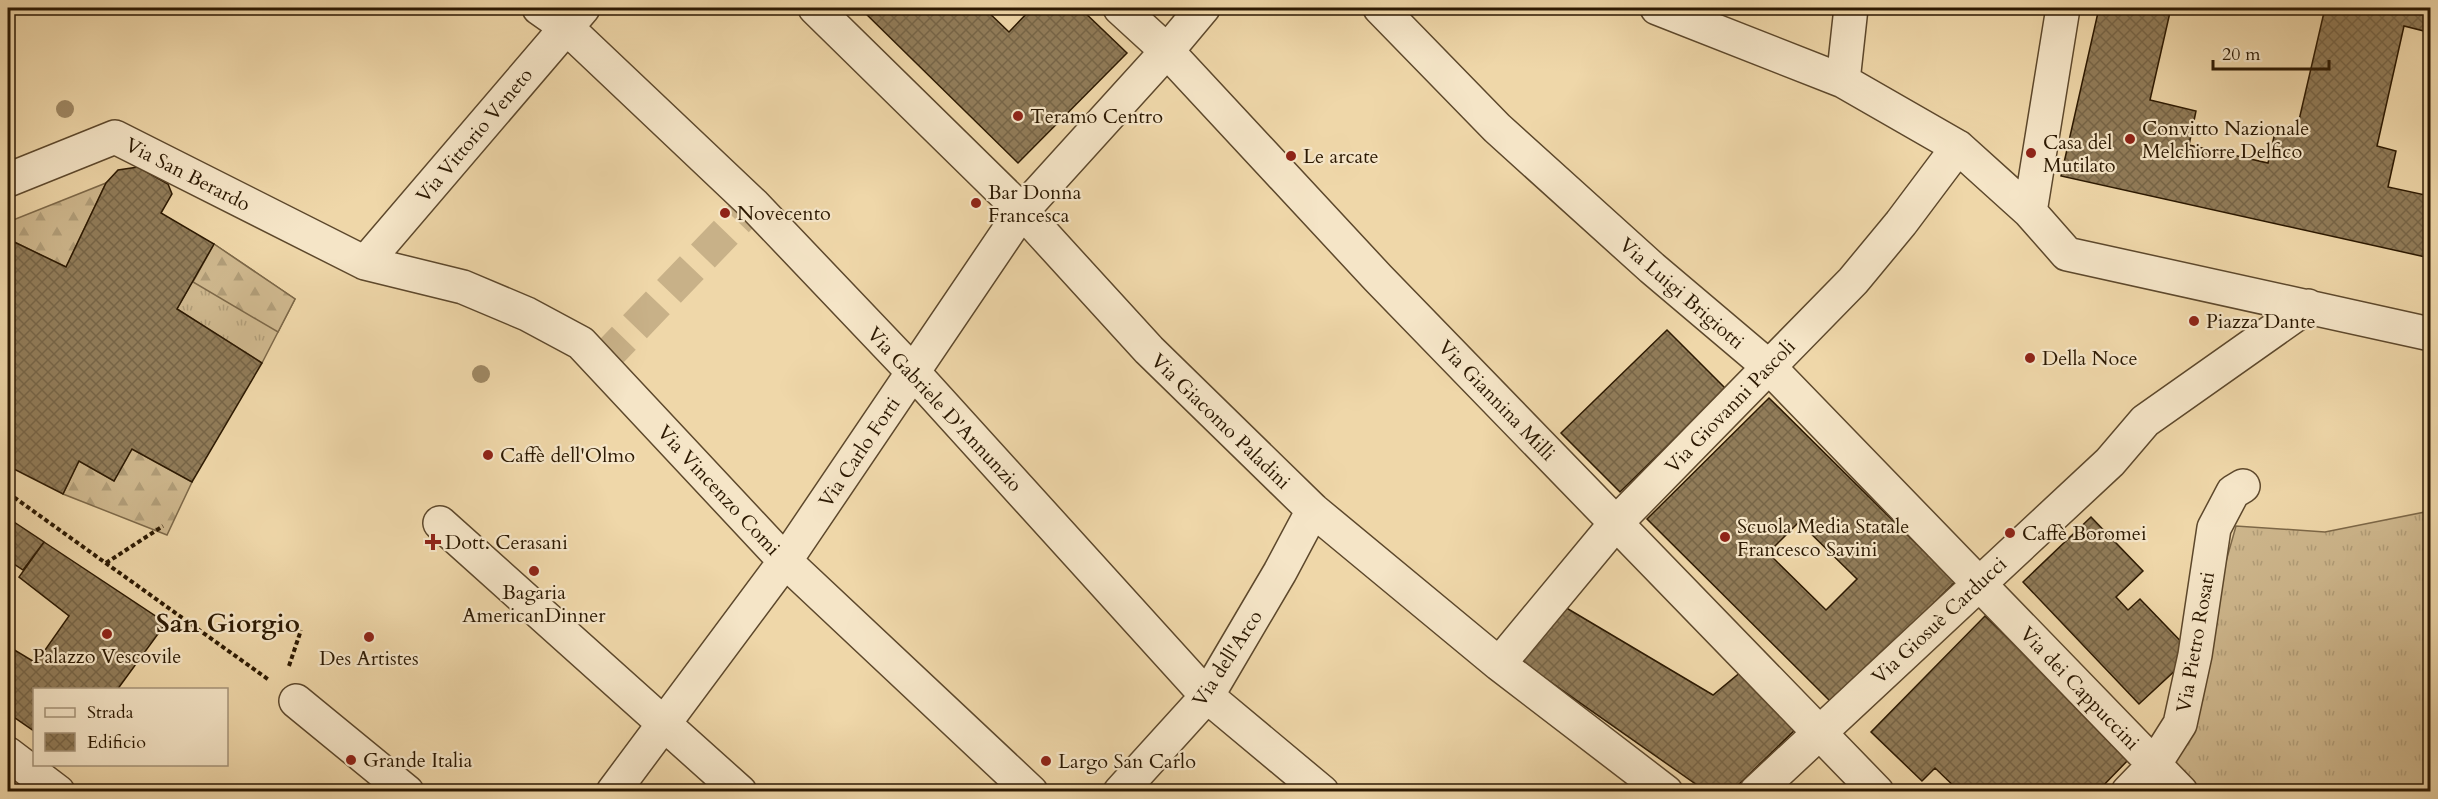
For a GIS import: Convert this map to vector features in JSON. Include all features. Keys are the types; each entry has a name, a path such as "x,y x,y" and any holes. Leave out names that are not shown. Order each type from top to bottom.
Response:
{"street":[{"name":"Via Gabriele D'Annunzio","path":"539,8 575,17 913,372 1206,696 1322,792"},
{"name":"Via Giacomo Paladini","path":"815,8 1022,211 1149,350 1313,510 1499,664 1666,792"},
{"name":"Via Giannina Milli","path":"1120,8 1167,51 1386,286 1877,792"},
{"name":"Via Carlo Forti","path":"614,792 785,561 1022,211 1203,8"},
{"name":"Via Luigi Brigiotti","path":"1380,8 1497,128 1652,268 1769,367 1980,583"},
{"path":"1657,8 1843,81 1958,147 2030,212 2067,254 2430,334"},
{"path":"1843,81 1851,8"},
{"path":"2030,212 2063,8"},
{"name":"Via Vittorio Veneto","path":"365,263 575,17"},
{"name":"Via San Berardo","path":"8,180 115,137 365,263"},
{"name":"Via Giovanni Pascoli","path":"1499,664 1616,523 1853,281 1901,223 1958,147"},
{"name":"Via Vincenzo Comi","path":"365,263 463,287 527,314 581,343 785,561 1031,792"},
{"name":"Via Giosuè Carducci","path":"1756,792 2110,462 2145,421 2308,306"},
{"name":"Via Pietro Rosati","path":"2128,792 2154,765 2180,724 2195,655 2214,528 2233,492 2243,486"},
{"name":"Via dell'Arco","path":"1120,792 1206,696 1280,572 1313,510"},
{"path":"440,523 740,792"},
{"name":"Via dei Cappuccini","path":"1980,583 2181,792"},
{"path":"289,695 407,792"},
{"path":"8,754 48,788"}],"path":[{"path":"8,493 289,695 301,630"},
{"path":"106,563 163,526"}],"green space":[{"path":"106,183 66,267 8,239 8,222"},
{"path":"214,244 295,299 262,363 177,309"},
{"path":"214,244 295,299 278,332 193,282"},
{"path":"132,449 192,482 167,535 63,494 79,461 114,481"},
{"path":"2430,511 2430,791 2128,792 2180,724 2236,526 2325,532"}],"building":[{"name":"Teramo Centro","path":"860,8 984,8 1009,32 1032,8 1080,8 1127,53 1018,163"},
{"name":"Convitto Nazionale Melchiorre Delfico","path":"2099,8 2171,8 2150,100 2196,111 2189,145 2268,163 2276,128 2296,133 2325,8 2429,8 2424,31 2404,26 2377,146 2396,151 2388,187 2430,196 2430,258 2061,176"},
{"path":"138,167 168,184 172,194 161,213 214,244 177,309 262,363 192,482 132,449 114,481 79,461 63,494 8,466 8,239 66,267 106,183 118,170"},
{"path":"1667,330 1726,389 1620,492 1561,433"},
{"name":"Scuola Media Statale Francesco Savini","path":"1769,398 1955,582 1833,704 1647,519","holes":["1799,522 1857,579 1826,610 1768,553"]},
{"path":"2091,517 2143,571 2116,597 2128,610 2140,599 2193,654 2139,704 2023,582"},
{"path":"8,518 44,542 23,570 8,560"},
{"name":"Palazzo Vescovile","path":"44,542 166,623 118,688 33,688 33,730 8,713 8,646 36,663 69,616 19,577"},
{"path":"1558,603 1713,695 1742,671 1798,727 1731,792 1707,792 1519,660"},
{"path":"1985,616 2131,757 2097,792 1960,792 1935,768 1922,781 1871,732"}],"tunnel":[{"path":"601,362 753,204"}],"place":[{"name":"Teramo Centro","path":"1018,116"},
{"name":"Convitto Nazionale Melchiorre Delfico","path":"2130,139"},
{"name":"Casa del Mutilato","path":"2031,153"},
{"name":"Le arcate","path":"1291,156"},
{"name":"Bar Donna Francesca","path":"976,203"},
{"name":"Novecento","path":"725,213"},
{"name":"Piazza Dante","path":"2194,321"},
{"name":"Della Noce","path":"2030,358"},
{"name":"Caffè dell'Olmo","path":"488,455"},
{"name":"Caffè Boromei","path":"2010,533"},
{"name":"Scuola Media Statale Francesco Savini","path":"1725,537"},
{"name":"Dott. Cerasani","path":"433,542"},
{"name":"Bagaria AmericanDinner","path":"534,571"},
{"name":"Palazzo Vescovile","path":"107,634"},
{"name":"Des Artistes","path":"369,637"},
{"name":"Grande Italia","path":"351,760"},
{"name":"Largo San Carlo","path":"1046,761"}],"district":[{"name":"San Giorgio","path":"228,623"}]}
